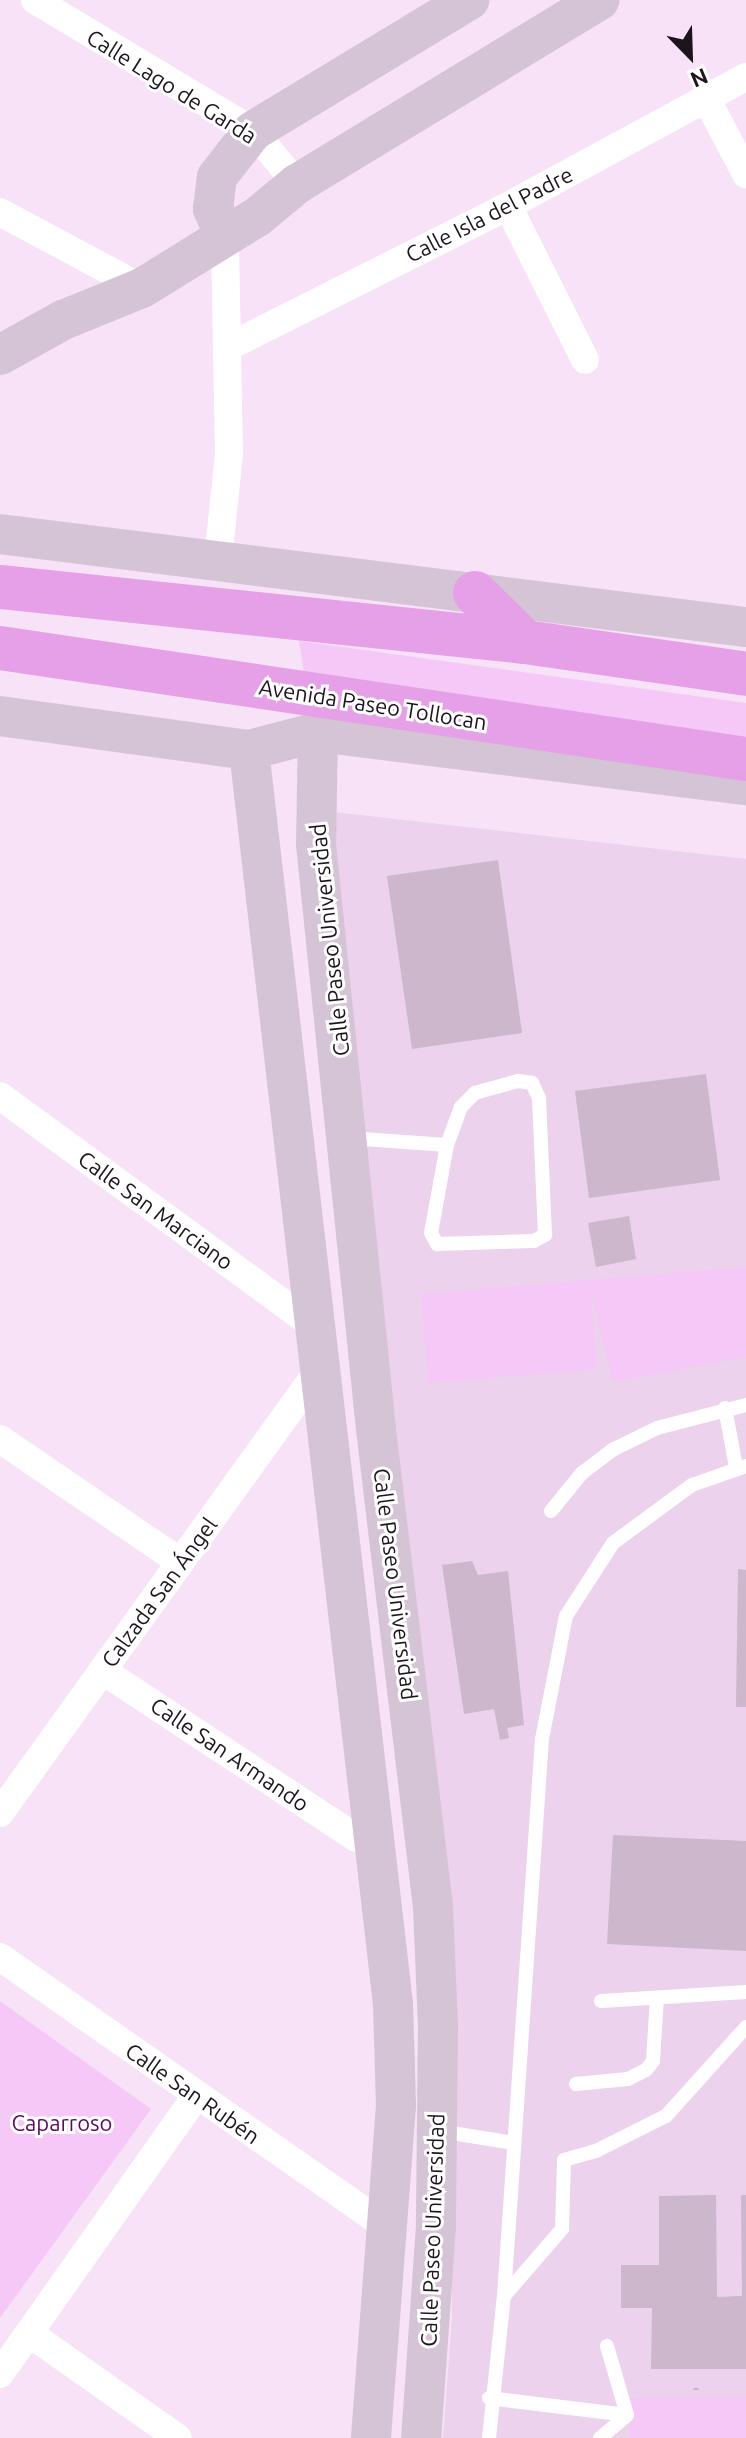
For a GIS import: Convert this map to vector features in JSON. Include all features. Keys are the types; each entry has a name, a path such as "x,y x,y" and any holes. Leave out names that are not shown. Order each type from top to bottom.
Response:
{"highway":[{"path":"0,587 525,642 746,674"},
{"path":"475,593 525,642"},
{"name":"Avenida Paseo Tollocan","path":"0,648 746,759"}],"street":[{"name":"Calle Lago de Garda","path":"35,0 253,131 297,184"},
{"path":"218,559 229,454 230,346 225,236 213,209 217,177 253,131 469,0"},
{"path":"0,355 63,320 142,288 225,236 297,184 600,0"},
{"name":"Calle Isla del Padre","path":"230,346 508,206 746,77"},
{"path":"707,100 746,174"},
{"path":"508,206 585,360"},
{"path":"0,212 142,288"},
{"path":"0,534 746,627"},
{"name":"Avenida Paseo Tollocan","path":"0,716 249,750 318,732 746,785"},
{"name":"Calle Paseo Universidad","path":"318,732 316,844 340,1049 376,1429 433,1907 436,2226 421,2438"},
{"name":"Calle Paseo Universidad","path":"249,750 312,1324 393,2004 396,2105 371,2438"},
{"path":"282,1056 305,1067 330,1060 340,1049"},
{"name":"Calle San Marciano","path":"0,1096 312,1324"},
{"path":"294,1159 319,1146 349,1143"},
{"name":"Calzada San Ángel","path":"5,1794 103,1671 318,1371"},
{"path":"0,1439 180,1562"},
{"name":"Calle San Armando","path":"103,1671 356,1838"},
{"name":"Calle San Rubén","path":"0,1957 387,2227"},
{"path":"0,2374 196,2096"},
{"path":"29,2333 178,2438"}],"lane":[{"path":"518,1081 532,1083 539,1098 546,1229 540,1239 444,1247 433,1240 447,1145 461,1107 475,1093 518,1081"},
{"path":"349,1143 447,1145"},
{"path":"551,1511 582,1473 614,1449 657,1428 746,1405"},
{"path":"489,2438 489,2398 504,2296 542,1739 566,1616 613,1543 692,1485 741,1466 725,1408"},
{"path":"601,2001 746,1992"},
{"path":"576,2084 628,2079 646,2070 653,2061 657,1998"},
{"path":"504,2296 562,2229 564,2160 596,2151 666,2116 746,2027"},
{"path":"437,2131 514,2143"},
{"path":"607,2346 627,2415"},
{"path":"489,2398 627,2415"},
{"path":"600,2438 627,2415"}],"shaded area":[{"path":"325,811 746,859 746,2438 443,2438 452,2318 445,1851"}],"green space":[{"path":"299,641 746,703 746,743 305,679"},
{"path":"746,1267 746,1357 613,1382 590,1288 597,1369 428,1383 421,1294"},
{"name":"Caparroso","path":"0,2001 151,2109 0,2318"},
{"path":"746,2397 746,2438 630,2438 630,2398"}],"building":[{"path":"498,860 522,1033 412,1049 387,876"},
{"path":"706,1074 720,1180 589,1198 575,1091"},
{"path":"629,1216 636,1259 596,1267 588,1223"},
{"path":"472,1561 478,1575 508,1571 524,1725 507,1728 509,1738 500,1740 494,1709 464,1714 442,1565"},
{"path":"738,1569 746,1570 746,1707 736,1707"},
{"path":"613,1835 746,1841 746,1951 607,1944"},
{"path":"716,2195 717,2297 742,2296 741,2195 746,2195 746,2369 651,2369 652,2308 621,2308 621,2265 659,2265 659,2196"}]}
